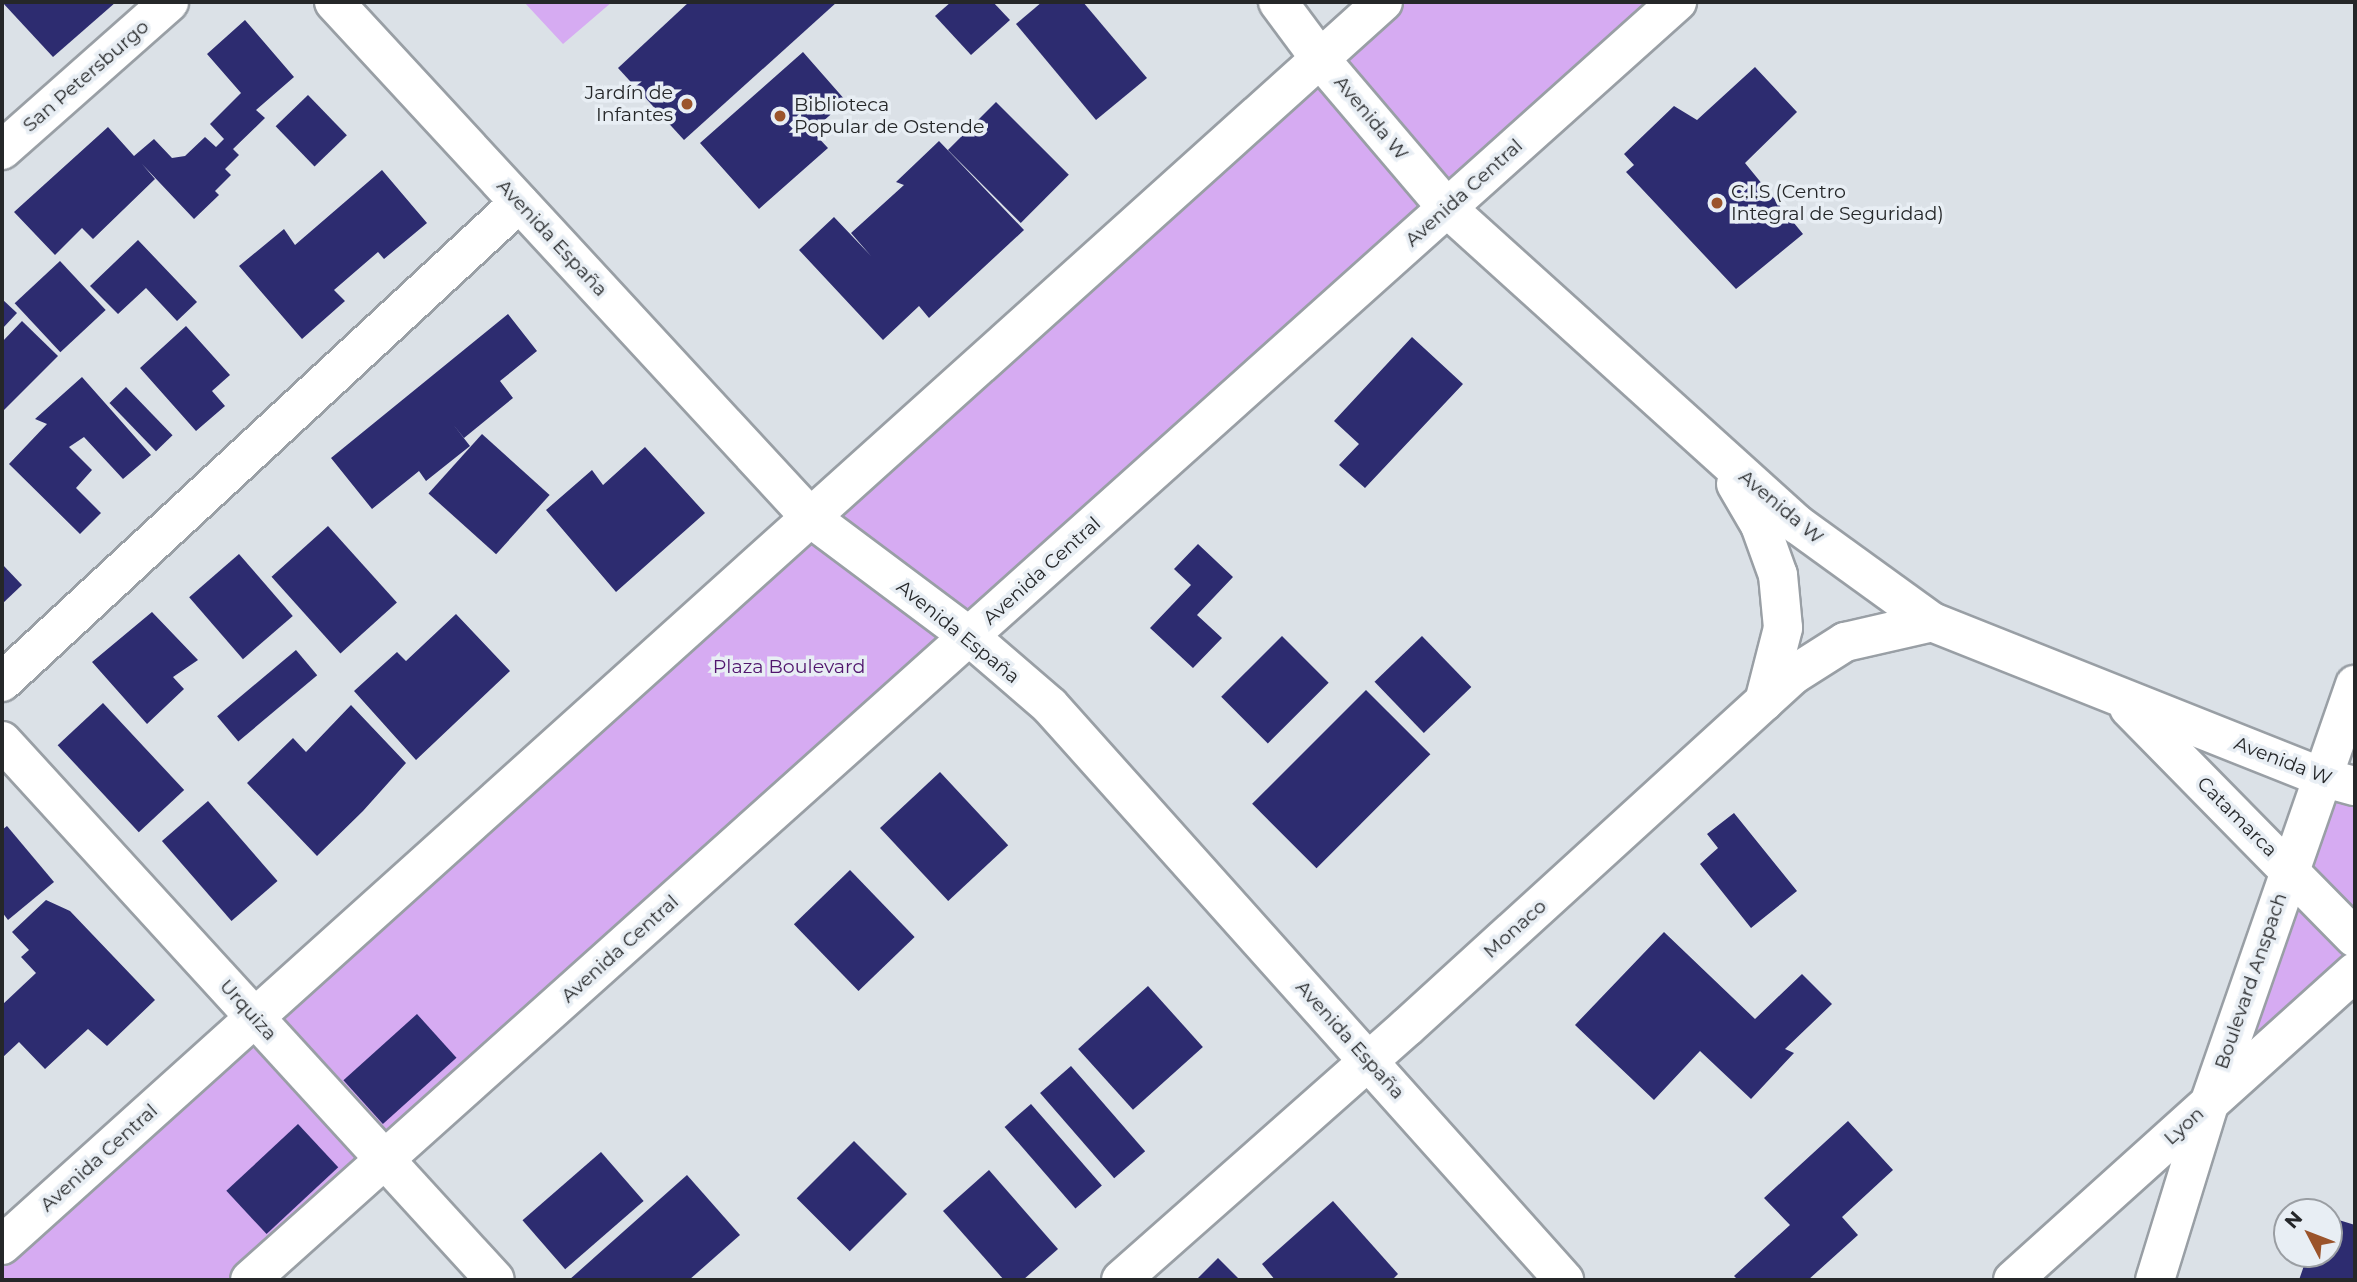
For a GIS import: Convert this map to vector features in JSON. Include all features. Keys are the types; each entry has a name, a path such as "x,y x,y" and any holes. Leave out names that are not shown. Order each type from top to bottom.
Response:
{"street":[{"name":"San Petersburgo","path":"2,150 169,2"},
{"name":"Avenida España","path":"334,2 811,518 969,636 1050,706 1564,1280"},
{"name":"Avenida W","path":"1278,2 1321,60 1447,208 1798,525 1932,622 2338,781"},
{"name":"Avenida Central","path":"2,1245 1383,2"},
{"name":"Avenida Central","path":"250,1280 1677,2"},
{"path":"2,682 519,203"},
{"path":"1717,452 1760,525 1777,575 1783,628 1764,702"},
{"name":"Monaco","path":"1121,1280 1369,1061 1793,675 1845,642 1932,622"},
{"name":"Boulevard Anspach","path":"2155,1280 2209,1104 2289,869 2338,781 2355,685"},
{"name":"Catamarca","path":"2118,697 2355,938"},
{"name":"Urquiza","path":"2,740 495,1280"},
{"name":"Lyon","path":"2013,1280 2355,972"}],"green space":[{"path":"524,2 612,2 563,44"},
{"name":"Plaza Boulevard","path":"1383,2 1678,2 241,1280 2,1280 2,1245"},
{"path":"2321,777 2355,786 2355,972 2209,1104"}],"building":[{"path":"2,2 116,2 53,57"},
{"name":"Jardín de Infantes","path":"689,2 837,2 684,140 618,68"},
{"path":"951,2 993,2 1010,20 971,55 935,16"},
{"path":"1042,2 1083,2 1147,78 1096,120 1016,24"},
{"path":"245,20 294,77 256,110 265,118 233,149 239,155 225,169 231,175 215,191 219,195 194,219 142,164 155,179 93,239 82,228 55,255 14,212 108,127 134,156 154,139 172,158 185,156 205,137 216,147 224,139 210,124 241,93 207,54"},
{"name":"Biblioteca Popular de Ostende","path":"803,52 846,101 812,131 828,148 759,209 700,143"},
{"name":"C.I.S (Centro Integral de Seguridad)","path":"1755,67 1797,112 1745,163 1803,234 1736,289 1626,172 1634,165 1624,154 1674,106 1697,120"},
{"path":"308,95 347,135 315,167 276,126"},
{"path":"996,102 1069,175 1021,223 948,150"},
{"path":"939,141 1024,230 929,318 919,306 883,340 799,250 834,217 871,256 851,233 904,185 896,182"},
{"path":"382,170 427,223 384,259 378,252 334,290 345,301 302,339 239,266 284,229 295,245"},
{"path":"138,240 197,302 177,321 146,288 118,314 90,286"},
{"path":"60,261 106,310 60,352 15,303"},
{"path":"2,299 17,313 2,329"},
{"path":"508,314 537,351 500,381 513,398 464,438 452,423 470,446 426,481 419,471 372,509 331,458"},
{"path":"22,321 58,356 2,412 2,342"},
{"path":"186,326 230,375 212,391 225,406 196,431 140,368"},
{"path":"1412,337 1463,384 1365,488 1339,465 1359,444 1334,421"},
{"path":"82,377 151,455 123,479 84,437 69,447 92,470 76,488 101,513 80,534 9,464 47,424 35,419"},
{"path":"126,387 173,435 156,451 109,403"},
{"path":"482,434 550,495 496,554 428,493"},
{"path":"645,447 705,513 616,592 546,510 592,470 603,485"},
{"path":"328,526 397,603 340,653 272,577"},
{"path":"1198,544 1233,577 1197,615 1222,638 1193,668 1150,628 1191,585 1174,569"},
{"path":"239,554 293,616 243,659 189,597"},
{"path":"2,564 22,585 2,604"},
{"path":"152,612 198,660 173,677 184,689 147,724 92,662"},
{"path":"456,614 510,671 416,760 354,691 397,652 406,661"},
{"path":"1282,636 1329,683 1268,743 1221,697"},
{"path":"1422,636 1471,687 1424,733 1375,682"},
{"path":"296,650 317,675 238,741 217,716"},
{"path":"1366,690 1430,754 1317,868 1252,804"},
{"path":"103,703 184,790 139,832 58,745"},
{"path":"351,705 406,763 363,811 317,856 247,783 293,738 306,752"},
{"path":"940,772 1008,845 948,901 880,828"},
{"path":"208,801 278,881 232,921 162,841"},
{"path":"1734,813 1797,891 1751,928 1700,864 1718,848 1707,834"},
{"path":"7,826 54,882 8,920 2,912 2,830"},
{"path":"850,870 915,937 858,991 794,924"},
{"path":"46,900 70,911 155,1000 107,1046 88,1029 45,1069 19,1042 2,1058 2,1005 36,973 21,957 29,950 12,932"},
{"path":"1664,932 1755,1019 1802,974 1832,1004 1785,1049 1794,1053 1751,1099 1700,1051 1654,1100 1575,1025"},
{"path":"1148,986 1203,1047 1133,1110 1078,1049"},
{"path":"417,1014 456,1058 383,1124 343,1080"},
{"path":"1071,1066 1145,1151 1114,1178 1040,1093"},
{"path":"1031,1104 1102,1186 1075,1208 1005,1127"},
{"path":"1848,1121 1893,1170 1842,1217 1858,1235 1808,1280 1738,1280 1734,1276 1790,1225 1764,1198"},
{"path":"298,1124 338,1167 267,1234 226,1191"},
{"path":"854,1141 907,1194 850,1251 797,1198"},
{"path":"601,1152 644,1201 565,1269 523,1220"},
{"path":"989,1170 1058,1249 1023,1280 1004,1280 943,1211"},
{"path":"687,1175 740,1235 689,1280 569,1280"},
{"path":"1333,1201 1398,1274 1392,1280 1275,1280 1262,1264"},
{"path":"2343,1221 2355,1225 2355,1280 2299,1280 2303,1268 2343,1268"},
{"path":"1218,1258 1240,1280 1196,1280"}],"place":[{"name":"Jardín de Infantes","path":"687,104"},
{"name":"Biblioteca Popular de Ostende","path":"780,116"},
{"name":"C.I.S (Centro Integral de Seguridad)","path":"1717,203"}]}
